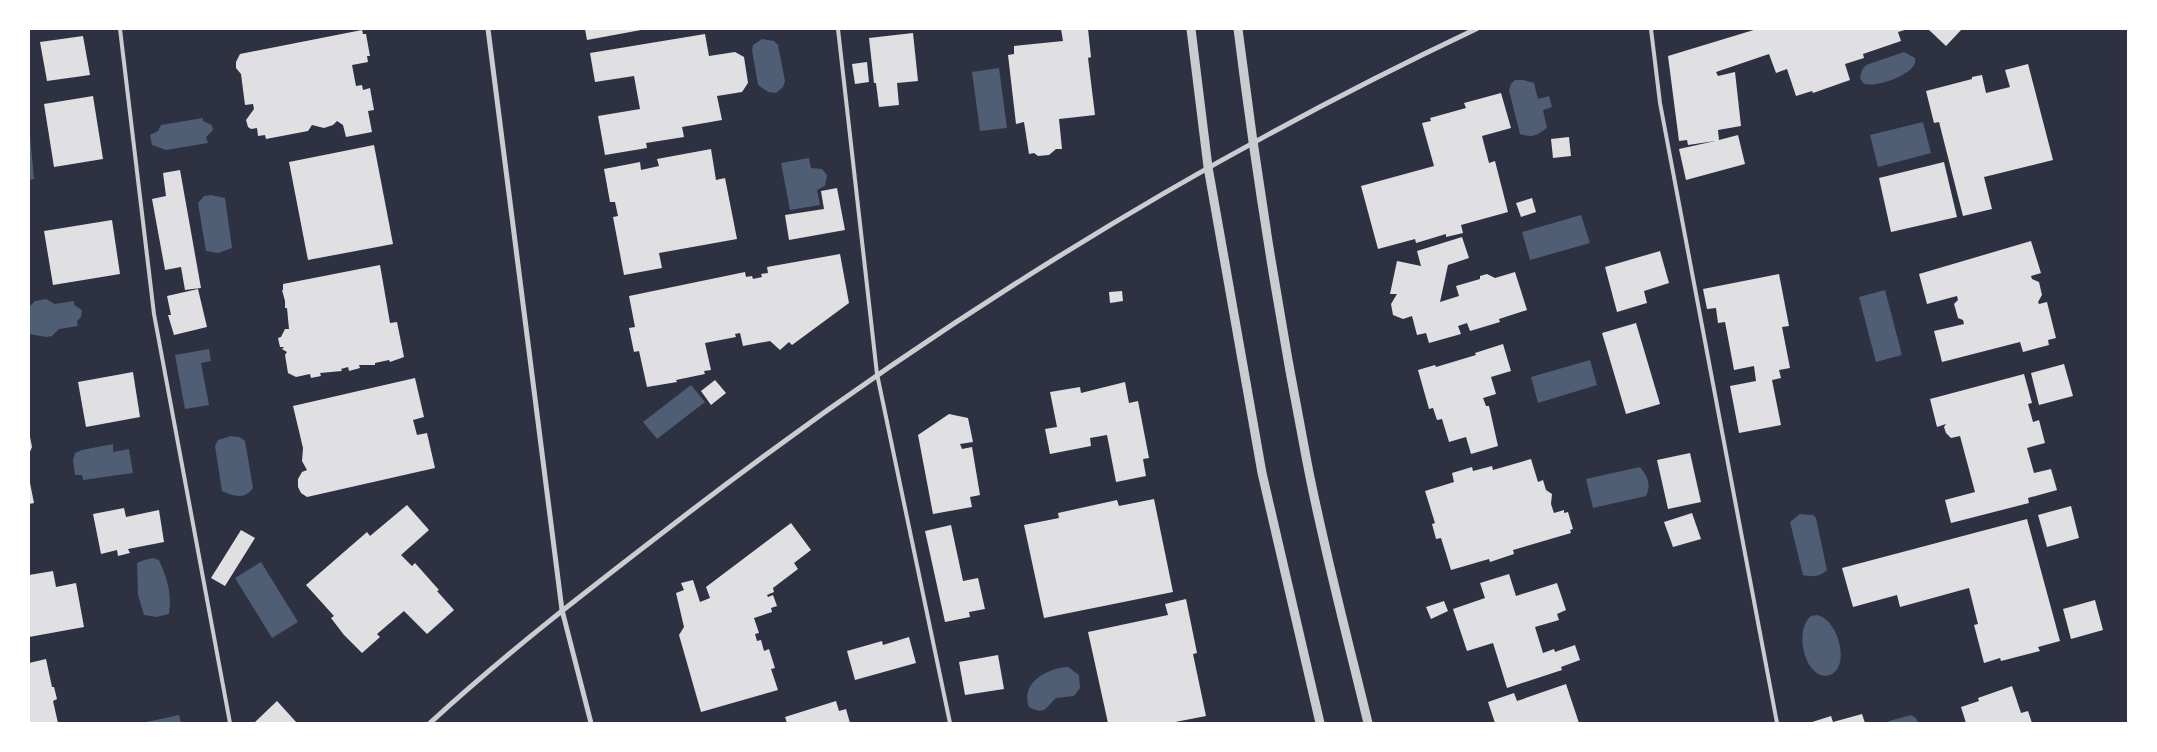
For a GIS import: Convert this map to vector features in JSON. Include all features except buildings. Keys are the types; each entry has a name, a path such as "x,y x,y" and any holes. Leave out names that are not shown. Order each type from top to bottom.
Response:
{"street":[{"path":"488,29 562,610 591,723"},
{"path":"1191,29 1208,167 1262,473 1320,723"},
{"path":"1238,29 1279,310 1307,464 1368,723"},
{"path":"430,723 562,610 763,454 877,374 1061,253 1208,167 1253,142 1476,29"}],"lane":[{"path":"120,29 154,314 230,723"},
{"path":"838,29 877,374 950,723"},
{"path":"1651,29 1660,103 1777,723"}],"water":[{"path":"762,39 774,41 778,45 785,81 783,87 776,93 768,92 758,85 752,50 753,45"},
{"path":"1904,52 1915,58 1915,63 1907,72 1893,80 1877,84 1864,84 1860,78 1862,70 1866,65"},
{"path":"999,68 1007,128 980,131 972,72"},
{"path":"1515,80 1534,83 1538,99 1549,96 1552,107 1543,110 1547,128 1537,134 1528,136 1520,134 1509,90"},
{"path":"203,118 203,121 212,125 213,130 206,137 208,143 166,150 152,145 150,135 158,131 161,125"},
{"path":"1923,122 1931,153 1878,167 1870,135"},
{"path":"29,124 34,179 29,180"},
{"path":"809,158 811,168 822,169 827,175 825,186 817,190 820,205 790,210 781,163"},
{"path":"211,195 225,198 232,248 218,253 206,251 198,203 204,196"},
{"path":"1581,215 1590,243 1530,260 1522,232"},
{"path":"1885,290 1902,355 1876,362 1859,297"},
{"path":"46,299 55,304 74,301 74,305 82,310 81,317 77,321 78,326 59,329 52,336 46,337 29,334 29,307 35,301"},
{"path":"209,349 211,361 201,363 209,405 185,409 175,355"},
{"path":"1590,360 1597,385 1538,403 1531,377"},
{"path":"691,385 705,402 657,439 643,422"},
{"path":"231,436 239,437 245,441 253,488 243,496 222,491 215,446 218,440"},
{"path":"113,444 113,452 129,449 133,473 83,480 82,475 75,475 73,460 75,453"},
{"path":"1640,467 1648,480 1649,488 1646,496 1593,508 1586,479"},
{"path":"1800,514 1813,515 1816,518 1827,570 1819,575 1803,575 1790,522"},
{"path":"153,558 159,560 162,567 170,599 169,614 156,617 144,615 138,595 137,563"},
{"path":"261,562 298,622 272,638 235,578"},
{"path":"1817,615 1824,618 1831,625 1839,644 1840,663 1830,675 1822,675 1815,671 1809,664 1805,654 1803,633 1805,623 1811,616"},
{"path":"1068,667 1079,675 1080,688 1074,696 1056,698 1045,709 1039,711 1029,707 1028,691 1037,678 1052,670"},
{"path":"179,715 181,723 142,723"},
{"path":"1911,715 1916,718 1918,723 1888,723 1889,721"}]}
